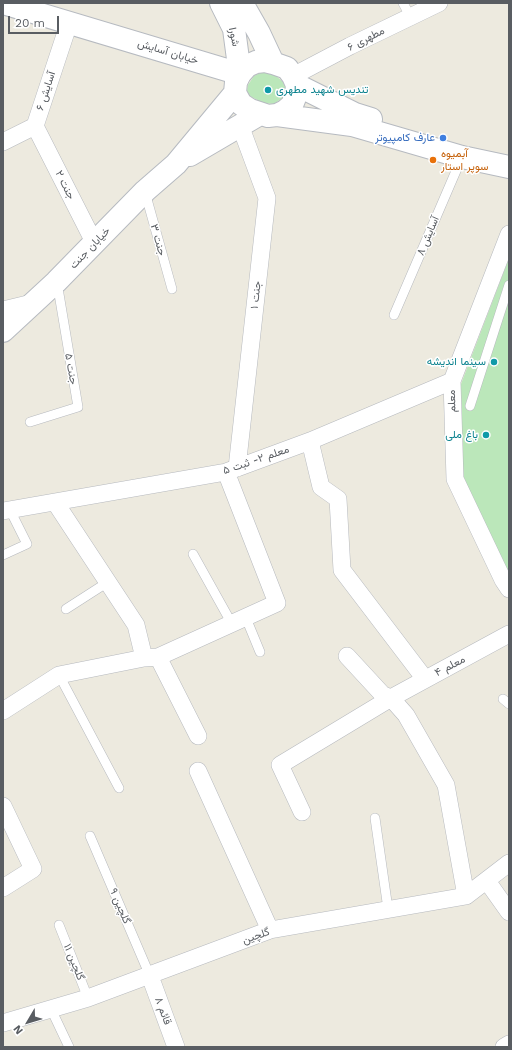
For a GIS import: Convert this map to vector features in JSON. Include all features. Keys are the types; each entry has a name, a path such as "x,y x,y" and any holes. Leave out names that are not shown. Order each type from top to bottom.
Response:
{"street":[{"name":"خیابان آسایش","path":"3,3 69,23 238,84"},
{"name":"شورا","path":"221,3 234,29 238,84"},
{"name":"شورا","path":"242,3 259,33 273,63"},
{"name":"مطهری ۶","path":"295,80 407,10 439,3"},
{"name":"آسایش ۶","path":"3,142 35,126 69,23"},
{"path":"509,155 464,146 355,114 295,80 287,68 273,63 265,61 256,62 247,66 238,84 241,104 250,110 269,115 352,125 462,157 509,167"},
{"path":"269,115 285,111 292,105 296,95 295,80"},
{"name":"خیابان جنت","path":"176,164 238,84"},
{"name":"خیابان جنت","path":"3,331 56,282 144,191 176,164 240,125 269,115"},
{"name":"جنت ۱","path":"232,470 267,198 240,125"},
{"name":"جنت ۲","path":"35,126 94,244"},
{"name":"معلم","path":"509,234 452,381 455,479 503,580 509,589"},
{"path":"3,310 32,303"},
{"name":"معلم ۲- ثبت ۵","path":"7,511 232,470 310,441 452,381"},
{"path":"310,441 321,486 338,499 342,570 425,680"},
{"path":"4,709 59,676 151,657 239,621 277,603 232,470"},
{"path":"55,502 136,625 151,657 198,736"},
{"name":"معلم ۴","path":"302,812 280,765 391,698 509,634"},
{"path":"347,656 383,695 391,698 406,715 446,785 466,896"},
{"path":"198,771 270,930"},
{"path":"3,806 33,869 3,888"},
{"name":"گلچین","path":"3,1024 88,998 270,930 466,896 509,863"},
{"path":"487,880 509,912"},
{"name":"قائم ۸","path":"150,976 176,1047"},
{"path":"504,1047 509,1044"}],"lane":[{"name":"آسایش ۸","path":"394,315 462,157"},
{"name":"جنت ۳","path":"144,191 172,289"},
{"name":"جنت ۵","path":"30,422 78,407 56,282"},
{"path":"470,406 509,285"},
{"path":"3,555 27,544 7,511"},
{"path":"193,554 260,652"},
{"path":"66,609 108,582"},
{"path":"59,676 119,788"},
{"path":"374,818 388,909"},
{"name":"گلچین ۹","path":"90,836 150,976"},
{"name":"گلچین ۱۱","path":"59,926 88,998"},
{"path":"52,1009 69,1047"}],"green space":[{"path":"260,73 275,75 283,82 285,92 283,98 274,104 263,103 250,96 247,91 248,85 254,76"},
{"name":"باغ ملی","path":"508,261 509,573 463,485 461,384"}],"place":[{"name":"تندیس شهید مطهری","path":"268,90"},
{"name":"عارف کامپیوتر","path":"443,138"},
{"name":"آبمیوه سوپر استار","path":"433,160"},
{"name":"سینما اندیشه","path":"494,362"},
{"name":"باغ ملی","path":"486,435"}]}
